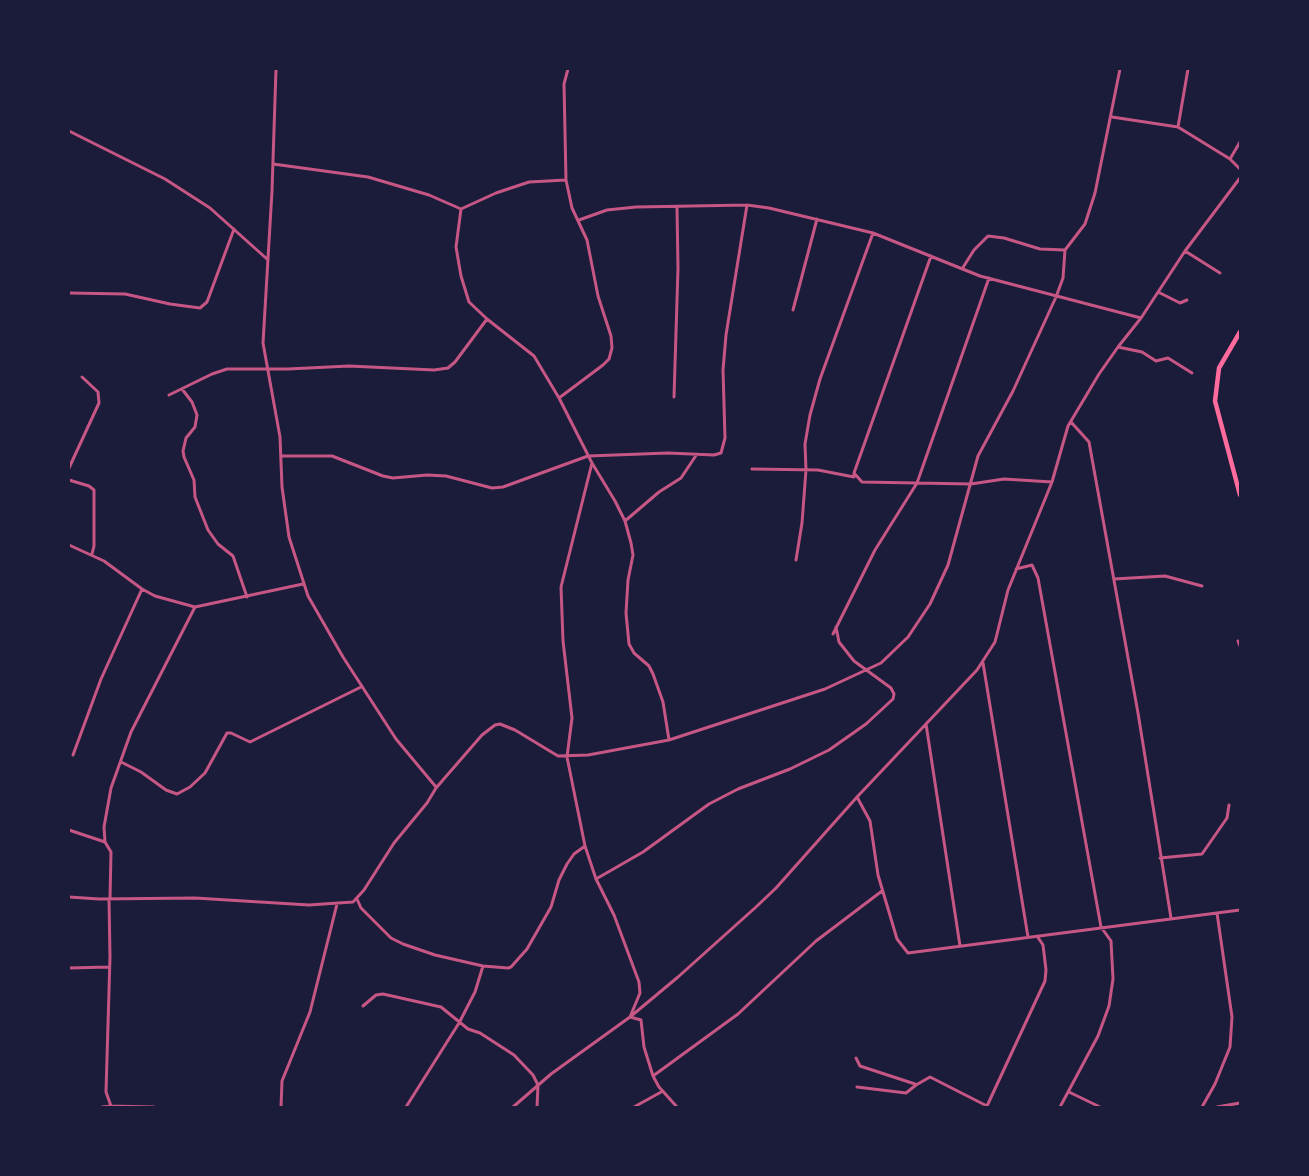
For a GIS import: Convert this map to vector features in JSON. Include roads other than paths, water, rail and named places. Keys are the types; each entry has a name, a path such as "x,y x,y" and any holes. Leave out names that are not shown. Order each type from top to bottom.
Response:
{"main road":[{"path":"1240,332 1219,368 1215,401 1240,495"}],"street":[{"path":"276,69 263,343 277,423 284,512 303,584 318,614 361,687 396,739 436,788"},
{"path":"559,398 603,365 609,359 612,348 611,336 598,296 591,254 579,220 572,208 566,180 564,84 568,69"},
{"path":"69,897 195,898 309,905 347,903 357,899 394,843 427,803 436,788 482,735 498,724 515,730 552,754 567,757 669,740 825,689 881,663 908,637 930,604 948,565 978,456 1013,391 1064,278 1065,250 1086,221 1100,170 1120,69"},
{"path":"1178,127 1188,69"},
{"path":"1111,117 1178,127 1230,159 1240,169"},
{"path":"69,131 166,180 210,208 268,260"},
{"path":"1230,159 1240,142"},
{"path":"273,164 368,177 429,195 461,209 496,193 529,182 566,180"},
{"path":"513,1107 538,1085 630,1017 678,977 776,888 977,670 995,642 1008,590 1052,482 1071,422 1118,346 1141,318 1185,251 1240,178"},
{"path":"579,220 608,210 636,207 747,206 769,208 873,233 989,278 1141,318"},
{"path":"281,456 332,456 388,477 437,475 492,488 503,487 588,456 721,453 724,446 723,370 726,335 747,206"},
{"path":"674,397 678,268 677,208"},
{"path":"461,209 456,247 461,276 469,302 534,356 625,521 633,552 626,613 629,644 649,666 653,674 663,702 669,740"},
{"path":"793,310 817,219"},
{"path":"69,293 125,294 200,308 207,302 234,229"},
{"path":"796,560 802,523 806,470 805,444 810,415 820,379 873,233"},
{"path":"962,269 974,249 988,236 1004,238 1040,249 1065,250"},
{"path":"1185,251 1220,273"},
{"path":"752,469 806,470 854,477 931,256"},
{"path":"833,634 875,550 917,483 989,278"},
{"path":"1158,292 1180,303 1187,300"},
{"path":"169,395 224,370 349,366 448,368 487,319"},
{"path":"1118,346 1142,352 1156,361 1168,358 1192,373"},
{"path":"69,468 99,403 98,392 82,377"},
{"path":"182,388 192,402 197,415 195,427 186,438 183,452 194,480 195,497 208,530 218,544 233,556 247,597"},
{"path":"1071,422 1089,442 1138,713 1171,918"},
{"path":"625,521 659,492 681,478 697,454"},
{"path":"592,463 561,586 563,641 572,718 567,757 585,846 596,879 614,915 637,976 640,993 630,1017"},
{"path":"854,473 862,482 971,484 1004,479 1052,482"},
{"path":"69,480 89,486 94,490 92,554"},
{"path":"69,545 104,561 142,589 169,601 195,608 303,584"},
{"path":"1016,569 1032,565 1038,578 1101,927 1111,941 1112,992 1098,1036 1060,1107"},
{"path":"1114,579 1165,576 1202,586"},
{"path":"73,755 101,679 142,589"},
{"path":"111,1106 106,1092 111,852 105,842 104,827 108,798 131,732 195,608"},
{"path":"596,879 624,865 709,804 738,789 814,758 866,724 892,699 894,693 891,688 865,671 839,642 836,627"},
{"path":"983,661 1028,937"},
{"path":"121,762 141,772 166,790 177,794 190,787 205,773 227,733 250,742 361,687"},
{"path":"926,724 960,946"},
{"path":"857,798 870,821 882,891 897,939 908,953 1240,910"},
{"path":"1160,858 1202,854 1227,818 1229,805"},
{"path":"69,830 105,842"},
{"path":"357,899 361,908 391,939 435,955 483,966 508,968 520,958 551,908 559,880 567,864 574,854 585,846"},
{"path":"653,1076 738,1014 816,940 882,891"},
{"path":"281,1107 282,1081 310,1012 337,904"},
{"path":"1202,1107 1215,1084 1230,1047 1232,1017 1217,913"},
{"path":"857,1087 906,1093 930,1077 987,1107 1045,981 1043,945 1037,936"},
{"path":"406,1107 459,1023 475,992 483,966"},
{"path":"69,968 110,968"},
{"path":"363,1006 376,995 387,994 441,1007 459,1023 514,1055 533,1075 538,1085 537,1107"},
{"path":"630,1017 641,1020 644,1047 653,1076 677,1107"},
{"path":"856,1058 860,1066 916,1085"},
{"path":"634,1107 663,1091"},
{"path":"1069,1092 1100,1107"},
{"path":"1217,1107 1240,1103"},
{"path":"102,1107 154,1107"}]}
